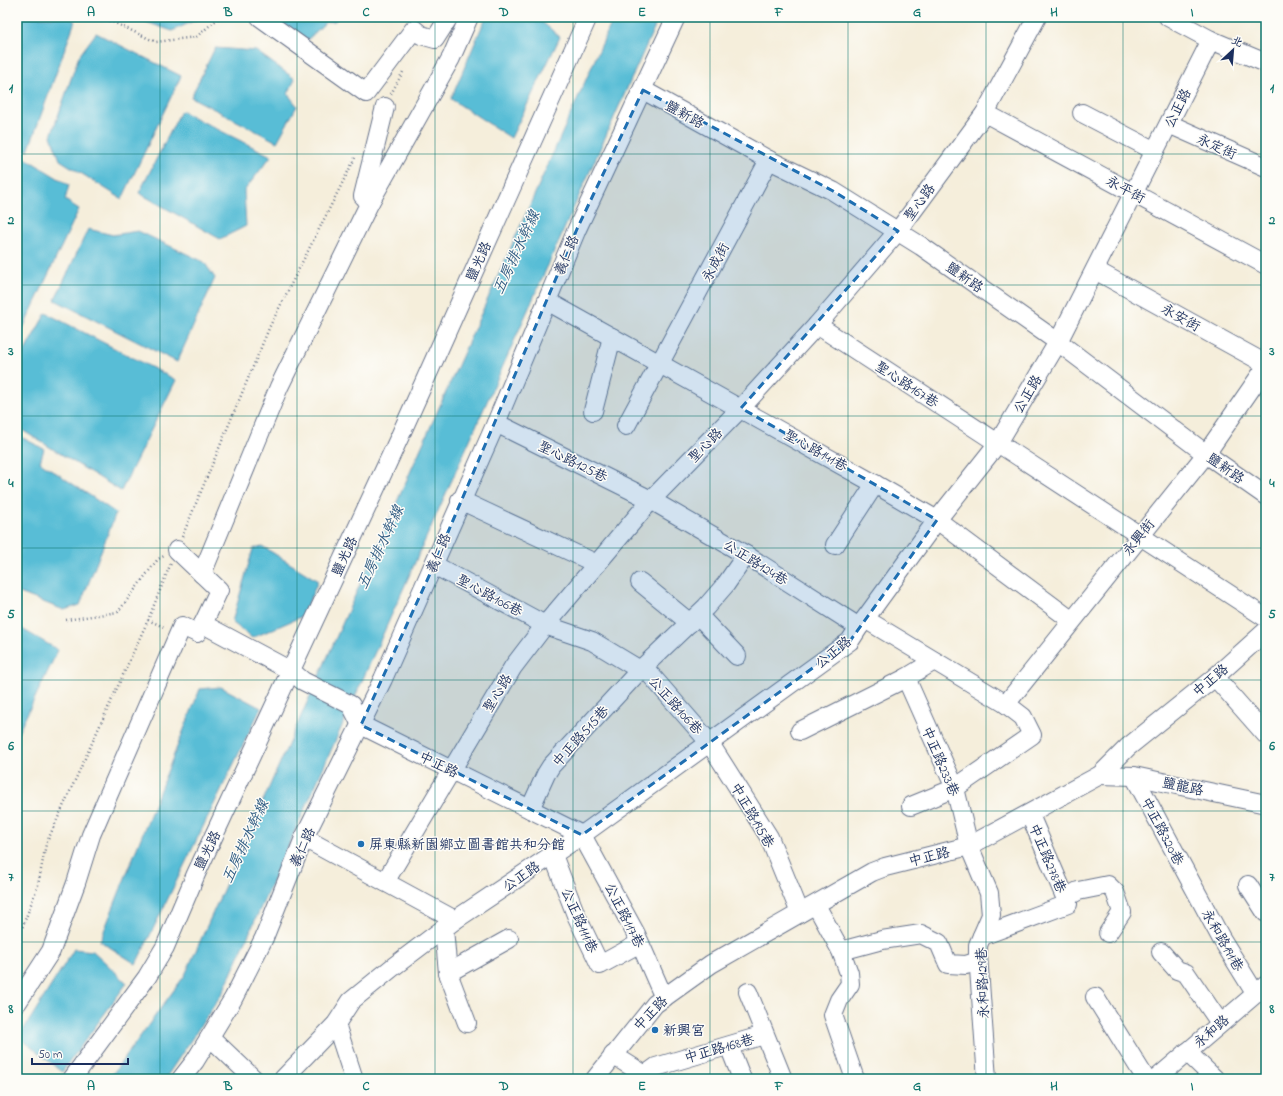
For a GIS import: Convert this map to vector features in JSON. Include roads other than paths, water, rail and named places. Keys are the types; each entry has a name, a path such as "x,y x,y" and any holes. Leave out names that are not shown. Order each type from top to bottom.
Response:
{"street":[{"path":"260,17 366,94 414,29 421,35 435,39 449,17"},
{"path":"202,574 279,387 370,202 452,58 470,17"},
{"name":"鹽光路","path":"72,1079 147,977 165,947 196,874 297,676 400,436 588,17"},
{"name":"義仁路","path":"182,1079 233,999 264,938 304,838 361,725 434,564 460,500 496,423 577,229 676,17"},
{"name":"聖心路","path":"385,882 506,677 545,625 651,500 741,408 817,326 898,232 985,113 1037,17"},
{"path":"1168,17 1211,40 1266,63"},
{"name":"公正路","path":"283,1079 336,1024 351,1002 449,925 582,835 850,641 937,520 998,443 1058,342 1211,40"},
{"name":"鹽新路","path":"643,90 769,160 833,191 921,246 1058,342 1206,454 1266,496"},
{"path":"370,202 363,196 385,107"},
{"name":"永平街","path":"985,113 1266,265"},
{"path":"1082,113 1155,151"},
{"name":"永定街","path":"1169,124 1266,167"},
{"name":"永成街","path":"626,426 769,160"},
{"name":"永安街","path":"1095,270 1266,364"},
{"name":"聖心路141巷","path":"547,300 876,484 937,520 1071,620"},
{"name":"聖心路167巷","path":"817,326 1266,618"},
{"path":"593,411 612,337"},
{"name":"永興街","path":"1006,704 1071,620 1206,454 1266,368"},
{"name":"聖心路125巷","path":"496,423 651,500"},
{"path":"835,545 876,484"},
{"path":"460,500 597,564"},
{"name":"公正路124巷","path":"651,500 862,623 934,661 1006,704 1023,718 1032,735 955,788"},
{"path":"17,1003 51,951 91,835 182,626 197,633 203,624 218,590 177,550"},
{"name":"中正路515巷","path":"530,809 551,766 640,670 694,619 726,584 746,555"},
{"name":"聖心路106巷","path":"434,564 545,625 592,641 640,670"},
{"path":"640,582 694,619 737,656"},
{"path":"203,624 351,705 361,725"},
{"name":"中正路","path":"595,1079 613,1054 655,1004 711,964 872,872 885,867 969,846 1030,815 1100,775 1128,747 1215,677 1266,630"},
{"path":"800,731 906,678 934,661"},
{"name":"公正路106巷","path":"640,670 649,673 709,742"},
{"path":"1215,677 1266,735"},
{"name":"中正路233巷","path":"906,678 955,788 969,846"},
{"name":"中正路","path":"361,725 582,835"},
{"name":"中正路195巷","path":"709,742 769,837 800,913"},
{"name":"鹽龍路","path":"1100,775 1134,776 1266,804"},
{"name":"中正路320巷","path":"1134,776 1193,886"},
{"path":"911,806 955,788"},
{"name":"中正路278巷","path":"982,936 1068,904 1030,815"},
{"name":"公正路117巷","path":"582,835 640,944 664,998"},
{"path":"304,838 385,882 449,925 448,973 467,1023"},
{"name":"永和路129巷","path":"969,846 989,893 992,906 992,915 978,945 987,1079"},
{"name":"公正路111巷","path":"553,855 576,916 600,965 640,944"},
{"path":"1065,898 1078,891 1108,885 1116,892 1122,912 1108,933"},
{"path":"1248,885 1266,913"},
{"name":"永和路191巷","path":"1193,886 1221,938 1260,989"},
{"path":"816,905 841,951 849,973 850,984 839,1000 833,1015 855,1079"},
{"path":"841,951 882,940 921,934 939,943 948,964 966,965 978,961"},
{"path":"448,973 509,939"},
{"path":"1161,952 1177,970 1186,973 1220,1023"},
{"name":"永和路","path":"1156,1079 1260,989"},
{"path":"748,992 764,1035 783,1079"},
{"path":"1095,997 1146,1079"},
{"path":"336,1024 354,1079"},
{"name":"中正路168巷","path":"613,1054 647,1077 656,1067 764,1035"},
{"path":"210,1037 254,1079"},
{"path":"729,1046 742,1079"},
{"path":"1187,1052 1215,1079"}],"water":[{"path":"17,17 66,17 75,21 28,151 17,144"},
{"path":"132,17 202,17 172,31"},
{"path":"268,17 338,17 335,21 326,22 301,46"},
{"path":"486,17 536,17 560,37 511,138 451,99"},
{"name":"五房排水幹線","path":"614,17 659,17 223,992 165,1079 109,1079 185,975"},
{"path":"96,33 181,76 122,199 60,160 51,136 79,56"},
{"path":"215,48 256,51 295,79 288,94 297,106 277,142 191,97"},
{"path":"181,111 271,156 244,191 246,226 220,239 139,193"},
{"path":"17,153 69,185 65,200 79,209 17,341"},
{"path":"88,229 113,235 138,231 204,262 215,278 177,362 55,300"},
{"path":"46,313 176,380 121,491 17,427 17,365"},
{"path":"17,435 44,449 40,462 116,513 80,605 64,610 17,592"},
{"path":"262,546 318,581 303,616 252,638 232,622 253,549"},
{"path":"17,626 58,650 17,735"},
{"path":"221,687 261,708 136,964 100,941 200,689"},
{"path":"74,949 93,951 127,983 62,1072 19,1037"}],"place":[{"name":"屏東縣新園鄉立圖書館共和分館","path":"361,844"},
{"name":"新興宮","path":"655,1030"}]}
